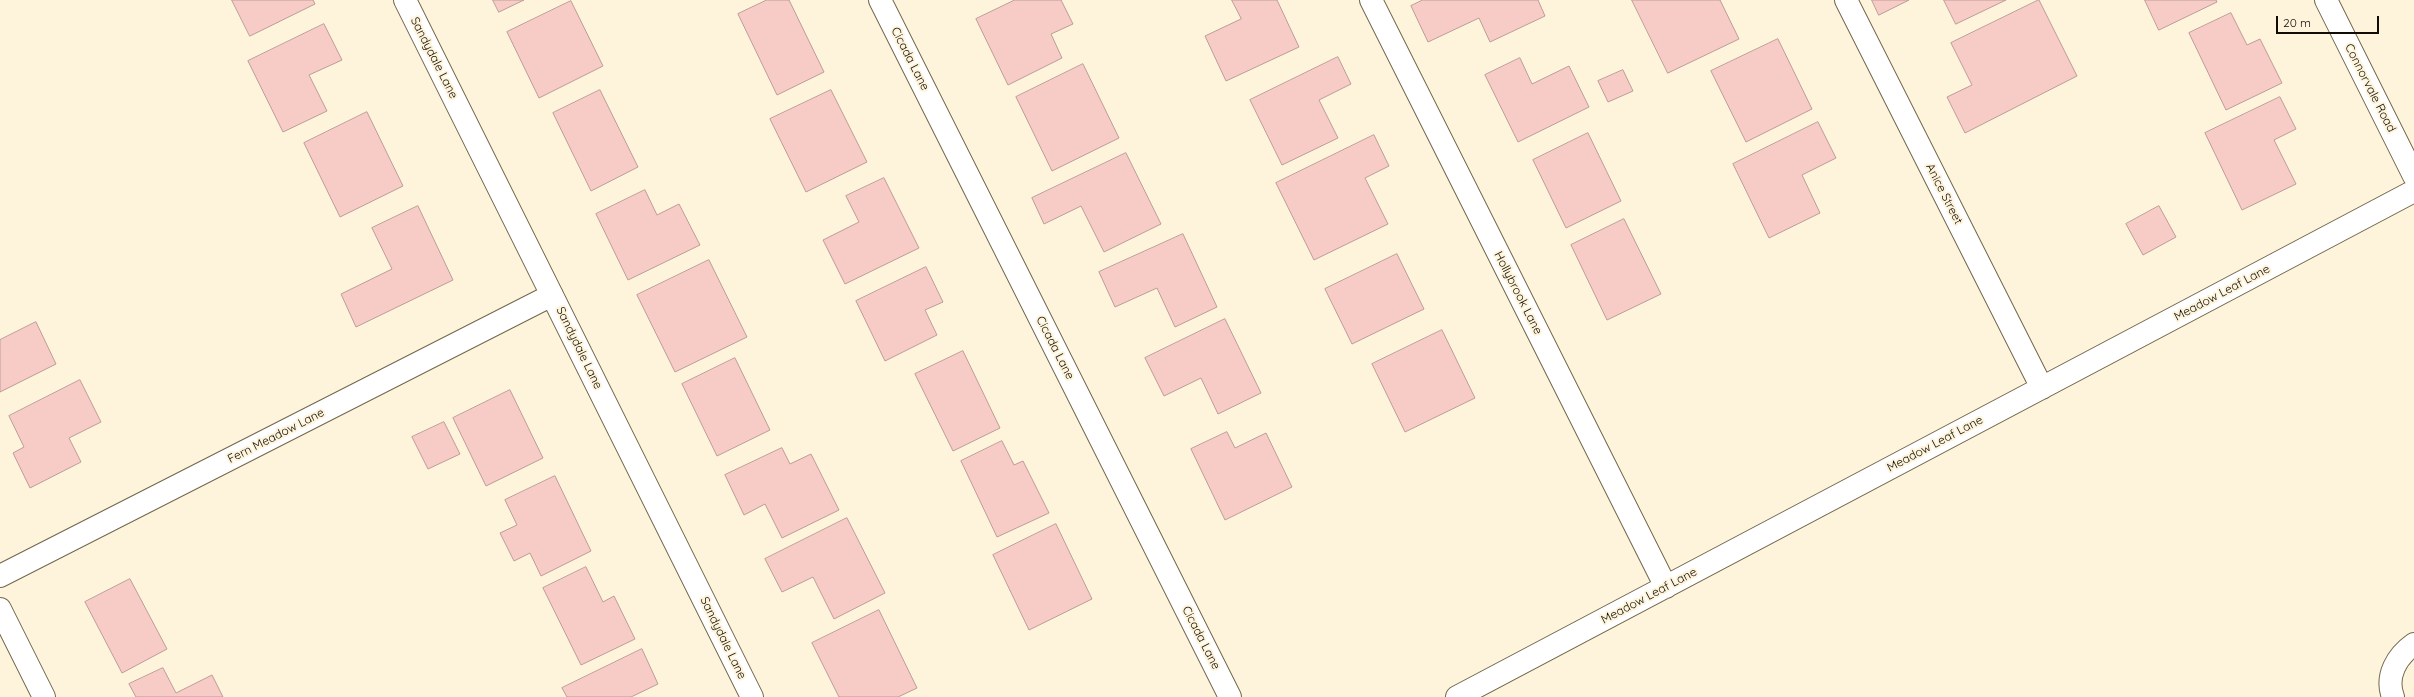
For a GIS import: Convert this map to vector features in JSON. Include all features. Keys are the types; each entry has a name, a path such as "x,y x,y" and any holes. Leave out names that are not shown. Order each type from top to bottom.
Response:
{"street":[{"name":"Sandydale Lane","path":"405,0 752,697"},
{"name":"Cicada Lane","path":"880,0 1230,697"},
{"name":"Hollybrook Lane","path":"1371,0 1666,587"},
{"name":"Anice Street","path":"1846,0 2042,388"},
{"name":"Connorvale Road","path":"2326,0 2414,176"},
{"name":"Meadow Leaf Lane","path":"1457,697 2414,191"},
{"name":"Fern Meadow Lane","path":"0,576 552,295"},
{"path":"0,609 44,697"},
{"path":"2393,697 2390,678 2395,664 2402,653 2414,644"}],"building":[{"path":"232,0 313,0 315,4 250,36"},
{"path":"493,0 524,0 499,12"},
{"path":"767,0 789,0 824,72 777,95 738,14"},
{"path":"1015,0 1061,0 1073,24 1051,34 1062,58 1008,85 976,19"},
{"path":"1232,0 1277,0 1299,47 1226,81 1205,36 1241,19"},
{"path":"1423,0 1538,0 1545,16 1490,42 1479,18 1428,42 1411,6"},
{"path":"1632,0 1720,0 1739,39 1668,73"},
{"path":"1872,0 1909,0 1879,15"},
{"path":"1944,0 2006,0 1956,24"},
{"path":"2039,0 2077,76 1965,133 1947,97 1972,85 1951,43"},
{"path":"2145,0 2216,0 2217,2 2159,30"},
{"path":"571,1 603,66 539,98 507,32"},
{"path":"2231,13 2247,45 2260,39 2282,83 2226,110 2189,33"},
{"path":"324,24 342,60 309,75 327,111 283,132 248,61"},
{"path":"1778,39 1812,109 1746,142 1711,71"},
{"path":"1338,57 1351,84 1319,100 1338,138 1282,165 1250,100"},
{"path":"1520,58 1532,84 1569,66 1589,107 1518,142 1485,75"},
{"path":"1083,64 1119,138 1052,171 1016,97"},
{"path":"1623,70 1633,91 1608,102 1598,81"},
{"path":"600,90 638,167 591,191 553,113"},
{"path":"831,90 867,162 806,192 770,119"},
{"path":"2280,97 2296,129 2274,140 2296,184 2242,210 2205,133"},
{"path":"367,112 403,186 340,217 304,143"},
{"path":"1818,122 1836,158 1802,175 1820,213 1769,238 1733,164"},
{"path":"1588,133 1621,201 1566,228 1533,160"},
{"path":"1374,135 1389,166 1365,178 1388,224 1314,260 1276,183"},
{"path":"1126,153 1161,224 1104,252 1081,206 1044,224 1032,198"},
{"path":"884,178 919,248 845,284 823,240 859,222 846,196"},
{"path":"645,190 657,215 679,204 700,245 628,280 596,214"},
{"path":"418,206 453,280 356,327 341,294 392,269 372,228"},
{"path":"2159,206 2176,237 2143,255 2126,224"},
{"path":"1624,219 1661,294 1607,320 1571,245"},
{"path":"1183,234 1217,307 1175,327 1157,288 1115,307 1099,272"},
{"path":"1397,254 1424,309 1352,344 1325,289"},
{"path":"709,260 747,337 675,372 637,295"},
{"path":"926,267 943,302 925,310 937,335 885,361 856,301"},
{"path":"1225,319 1261,393 1218,414 1201,378 1164,396 1145,358"},
{"path":"36,322 56,364 0,392 0,340"},
{"path":"1442,330 1475,398 1405,432 1372,364"},
{"path":"963,351 1000,428 953,451 915,374"},
{"path":"735,358 770,430 717,456 682,384"},
{"path":"80,380 101,422 69,438 81,462 30,488 13,453 24,447 9,416"},
{"path":"510,390 543,458 486,486 453,418"},
{"path":"444,422 460,454 428,469 412,437"},
{"path":"1227,432 1235,448 1266,433 1292,487 1225,520 1191,449"},
{"path":"1002,441 1014,465 1023,461 1049,513 997,537 961,461"},
{"path":"782,448 790,464 811,454 839,510 782,538 765,504 744,515 725,475"},
{"path":"555,476 591,551 541,576 530,553 514,561 500,533 517,525 505,500"},
{"path":"847,518 885,593 834,619 813,577 782,592 765,559"},
{"path":"1056,524 1092,599 1029,630 993,555"},
{"path":"586,567 603,602 614,596 635,639 581,665 543,588"},
{"path":"130,579 167,649 122,673 85,602"},
{"path":"879,610 917,688 898,697 839,697 812,643"},
{"path":"642,649 658,684 631,697 567,697 562,688"},
{"path":"163,668 176,693 212,675 223,697 136,697 129,684"}]}
